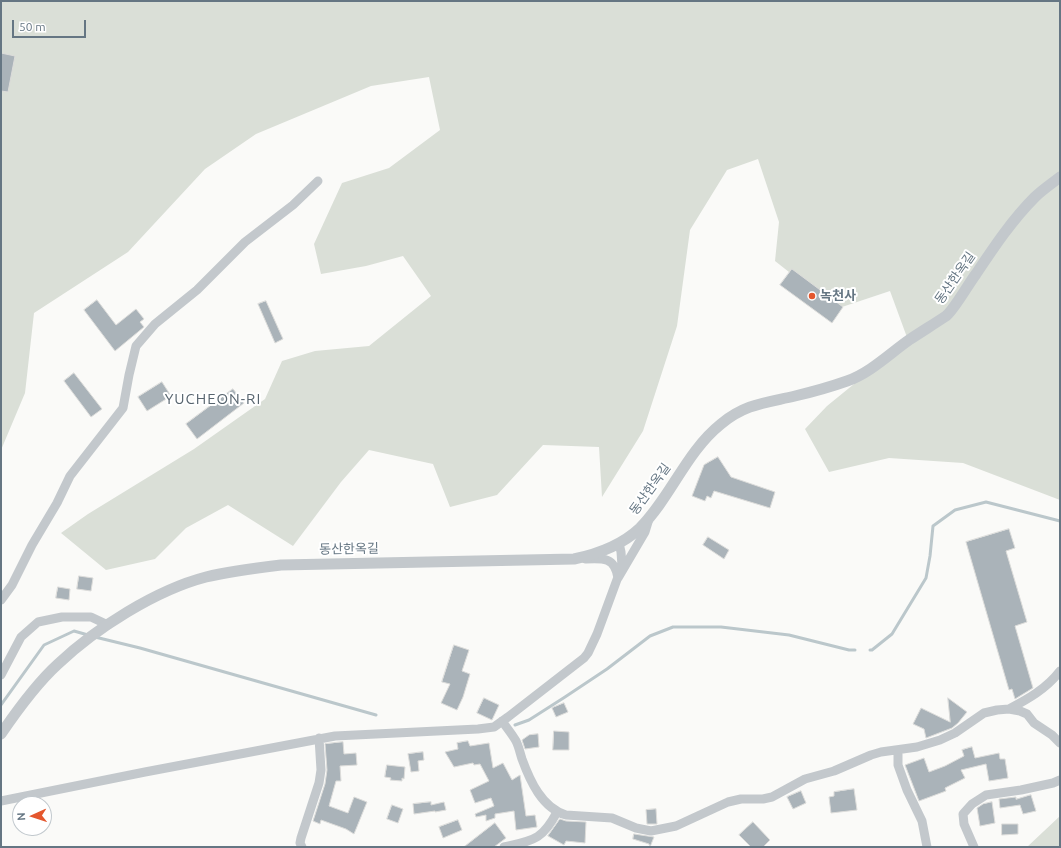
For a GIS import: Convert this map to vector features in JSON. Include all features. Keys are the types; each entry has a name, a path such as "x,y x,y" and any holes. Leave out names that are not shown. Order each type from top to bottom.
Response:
{"street":[{"name":"동산한옥길","path":"1,734 40,683 58,664 104,628 158,596 205,578 237,570 281,565 574,559 600,552 619,543 639,529 651,516 701,443 714,429 731,416 743,409 757,404 796,396 861,376 908,341 948,314 1002,236 1034,198 1060,177"},
{"path":"1,600 12,585 32,545 57,503 70,476 123,408 136,346 155,324 197,290 245,242 293,205 318,181"},
{"path":"618,578 644,532 651,516"},
{"path":"1,801 319,738 355,734 486,729 494,727 569,670 588,653 597,634 622,566 619,543"},
{"path":"574,559 600,558 608,561 614,566 618,578"},
{"path":"1,675 21,637 38,622 62,617 91,617 104,628"},
{"path":"1009,709 1034,696 1055,678 1060,671"},
{"path":"502,721 517,743 534,787 546,803 557,812 566,815 612,818 644,830 659,830 676,826 728,802 741,799 767,799 804,779 834,771 876,754 917,747 940,740 955,733 984,713 997,710 1009,709 1027,714 1034,723 1060,742"},
{"path":"302,847 300,843 301,838 322,770 319,738"},
{"path":"898,750 898,765 907,790 922,821 927,847"},
{"path":"974,847 964,824 963,814 972,804 986,795 1053,784 1060,780"},
{"path":"504,847 522,845 534,840 542,834 557,812"}],"shaded area":[{"path":"1,1 1060,1 1060,500 963,463 889,458 829,472 805,429 827,406 908,340 890,291 836,309 775,261 779,222 758,159 727,170 690,230 677,326 643,431 602,497 599,447 543,445 497,495 450,507 433,464 369,450 341,482 293,546 228,505 186,528 155,559 106,570 61,533 88,514 194,449 265,399 282,361 315,351 369,346 431,296 403,256 366,266 321,274 314,244 342,183 389,168 440,130 429,77 371,86 256,134 205,169 128,252 34,313 25,393 1,450"},
{"path":"1060,816 1060,847 1027,847"}],"building":[{"path":"1,53 15,56 8,92 1,91"},
{"name":"녹천사","path":"792,269 843,307 832,323 780,285"},
{"path":"97,300 116,325 136,309 144,319 140,322 144,327 115,351 84,310"},
{"path":"266,301 283,339 275,343 258,304"},
{"path":"74,373 102,409 91,417 64,381"},
{"path":"162,382 171,396 147,411 138,397"},
{"path":"233,389 244,403 197,439 186,424"},
{"path":"718,457 731,477 775,492 770,508 714,491 711,498 707,496 705,501 692,496 704,465"},
{"path":"1009,529 1015,548 1006,551 1027,622 1015,626 1033,688 1015,699 1012,689 1009,690 966,542"},
{"path":"708,537 729,550 724,559 703,545"},
{"path":"79,576 93,578 91,591 77,589"},
{"path":"58,587 70,589 69,600 56,598"},
{"path":"454,645 469,650 462,671 470,674 463,697 457,710 441,703 450,684 442,682"},
{"path":"484,698 499,705 492,720 477,713"},
{"path":"948,698 967,712 952,728 926,738 924,729 913,724 921,708 950,722"},
{"path":"564,703 568,712 556,717 552,708"},
{"path":"554,731 569,732 569,750 553,750"},
{"path":"538,734 539,747 525,749 522,740 529,735"},
{"path":"468,741 470,746 489,743 493,768 503,763 512,780 520,775 526,816 535,815 537,827 516,830 514,811 495,814 495,818 486,821 486,815 476,817 475,814 494,806 491,798 475,803 470,790 489,781 480,764 474,765 473,763 454,767 445,752 458,749 457,743"},
{"path":"343,742 344,754 356,753 357,765 340,766 341,781 336,781 329,806 348,813 354,797 367,802 354,834 346,829 321,820 320,824 313,821 325,784 327,770 325,744"},
{"path":"972,747 975,758 999,753 1000,759 1005,759 1008,778 989,781 986,764 961,770 965,778 945,788 946,791 919,801 905,765 924,758 929,772 964,756 962,750"},
{"path":"423,752 424,760 418,761 419,771 411,772 408,754"},
{"path":"387,765 405,767 404,779 402,778 402,781 390,780 391,778 385,777"},
{"path":"854,789 857,810 831,813 829,797 834,796 834,792"},
{"path":"801,791 806,803 793,809 787,797"},
{"path":"1031,795 1036,811 1023,814 1020,805 1000,808 999,799 1016,797 1016,799"},
{"path":"431,802 431,805 444,802 446,810 414,814 413,804"},
{"path":"992,802 995,823 980,826 977,808 983,804"},
{"path":"392,805 403,809 398,823 387,819"},
{"path":"656,809 657,824 647,824 646,810"},
{"path":"560,819 566,821 586,822 585,843 566,841 564,845 548,836"},
{"path":"458,820 462,830 443,838 439,827"},
{"path":"753,822 770,840 763,847 751,847 739,835"},
{"path":"495,823 506,838 494,847 464,847"},
{"path":"1002,824 1018,824 1018,834 1002,835"},
{"path":"634,834 654,837 650,847 649,844 633,839"}],"waterway":[{"path":"870,650 892,634 926,578 933,526 955,510 986,502 1060,521"},
{"path":"515,725 529,720 565,697 607,669 650,636 673,627 721,627 789,635 849,650 855,650"},
{"path":"1,705 44,645 74,631 88,635"},
{"path":"95,637 140,648 376,715"}],"place":[{"name":"녹천사","path":"812,296"}],"district":[{"name":"YUCHEON-RI","path":"213,399"}]}
